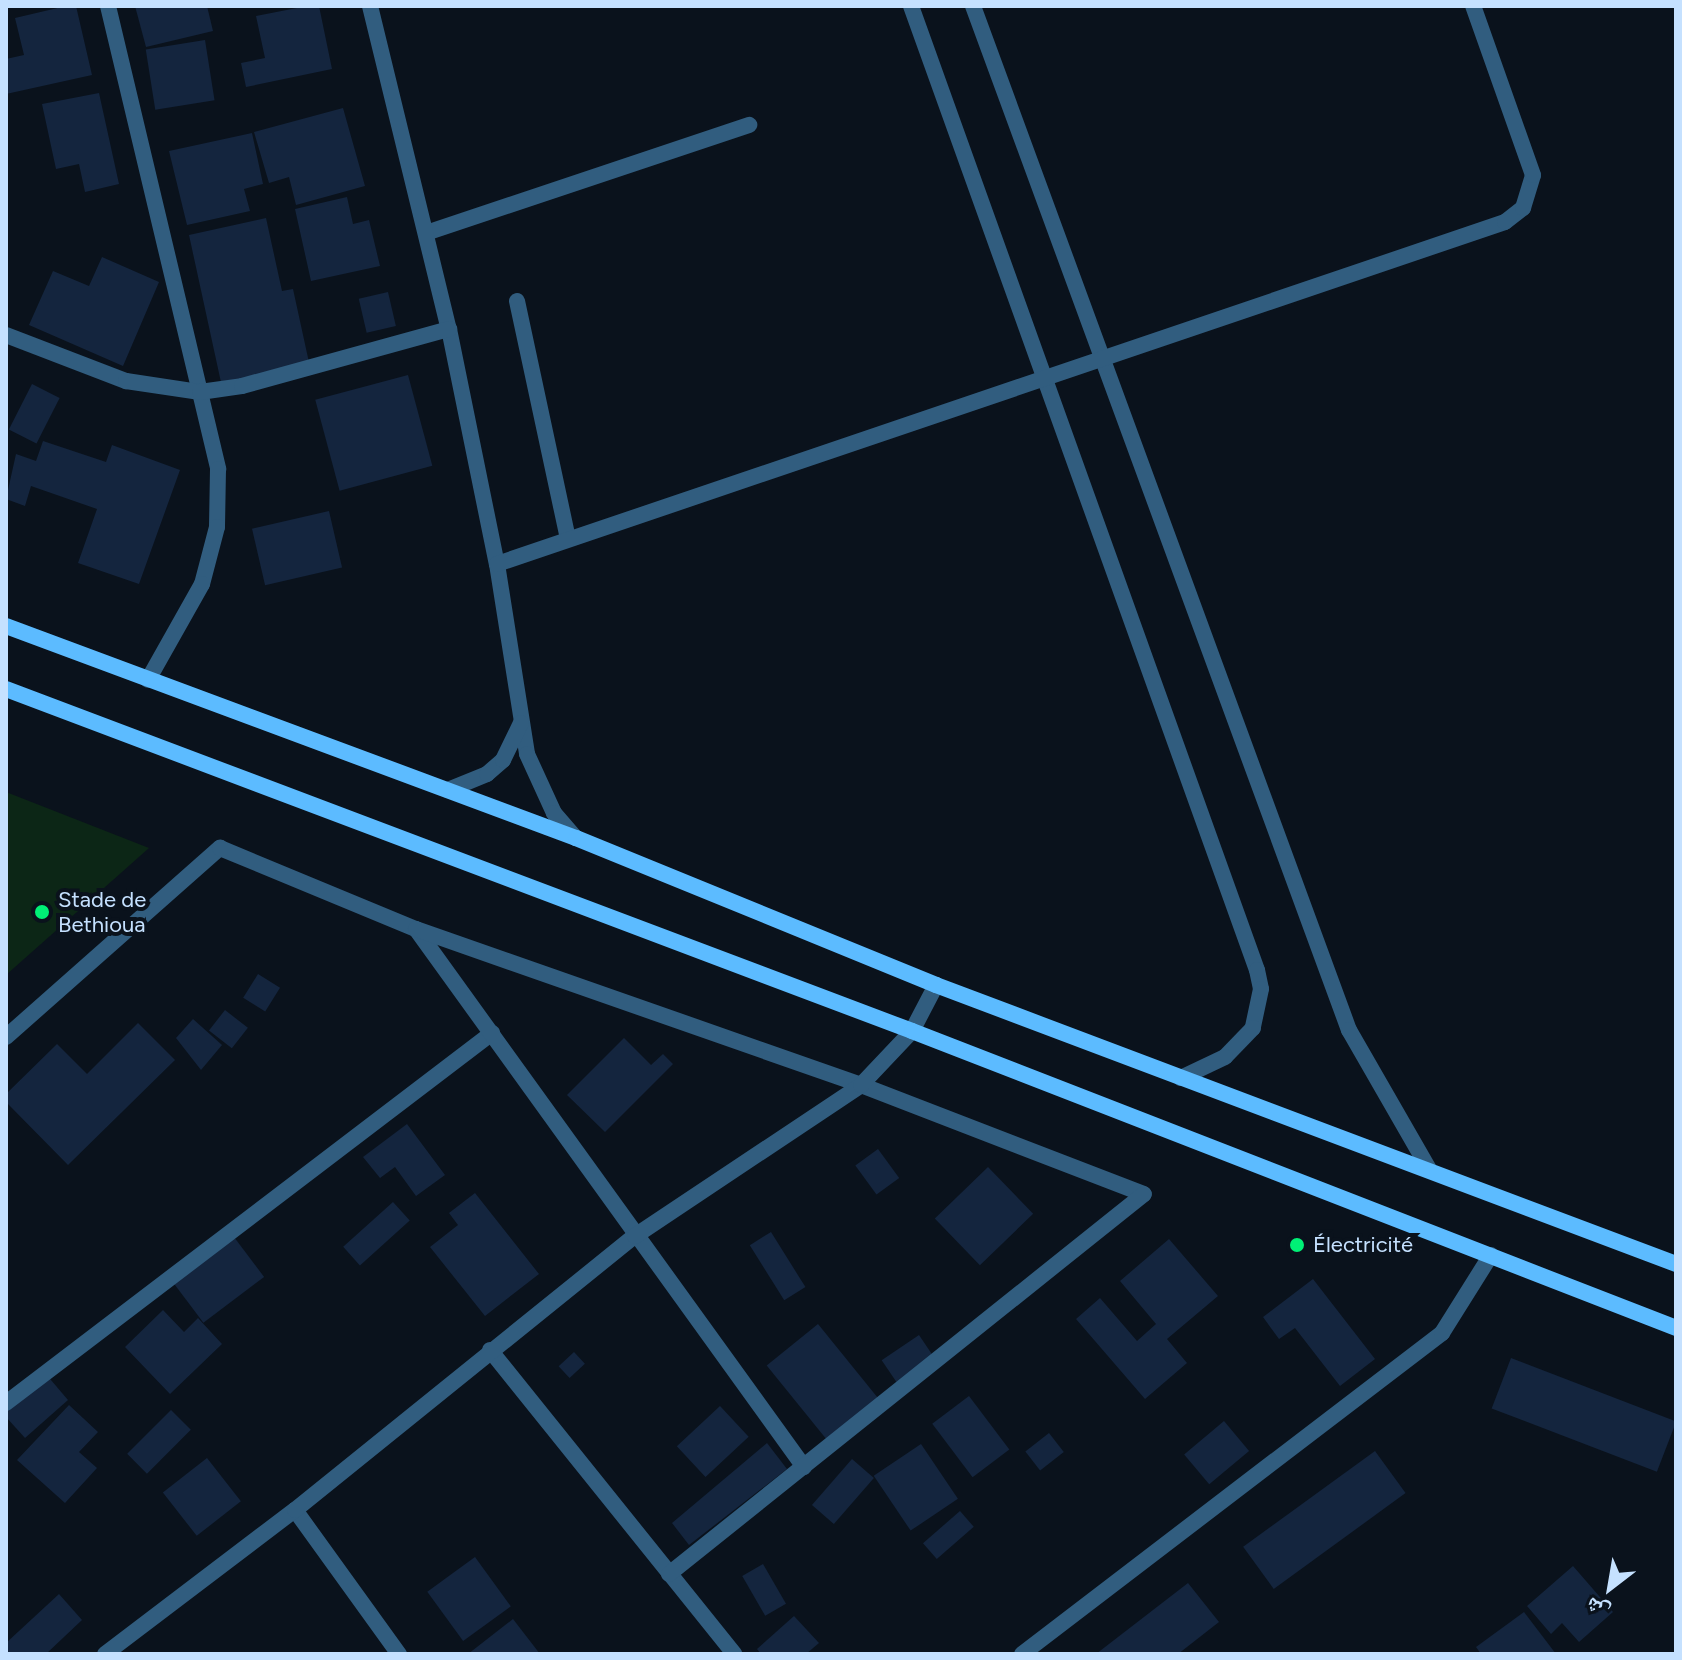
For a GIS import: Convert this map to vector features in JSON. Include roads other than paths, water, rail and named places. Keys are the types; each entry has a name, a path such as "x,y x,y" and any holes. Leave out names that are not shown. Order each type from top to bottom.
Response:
{"main road":[{"path":"6,626 576,838 936,985 1676,1264"},
{"path":"6,689 912,1031 1676,1328"}],"street":[{"path":"108,6 218,469 217,527 202,584 148,680"},
{"path":"370,6 449,329 497,564 522,722 538,785 576,838"},
{"path":"911,6 1261,989 1260,1010 1241,1045 1181,1078"},
{"path":"973,6 1349,1030 1429,1169"},
{"path":"497,564 1514,216 1532,187 1531,164 1473,6"},
{"path":"426,233 749,125"},
{"path":"517,301 568,539"},
{"path":"6,335 126,381 200,392 242,386 449,329"},
{"path":"448,790 468,785 503,760 522,722"},
{"path":"6,1037 220,848 416,929 861,1085 1144,1194 669,1574"},
{"path":"416,929 804,1467"},
{"path":"105,1654 295,1510 635,1236 861,1085 912,1031 936,985"},
{"path":"6,1403 492,1033"},
{"path":"1022,1654 1442,1333 1491,1255"},
{"path":"490,1350 734,1654"},
{"path":"295,1510 399,1654"}],"place":[{"name":"Stade de Bethioua","path":"42,912"},
{"name":"Électricité","path":"1297,1245"}]}
